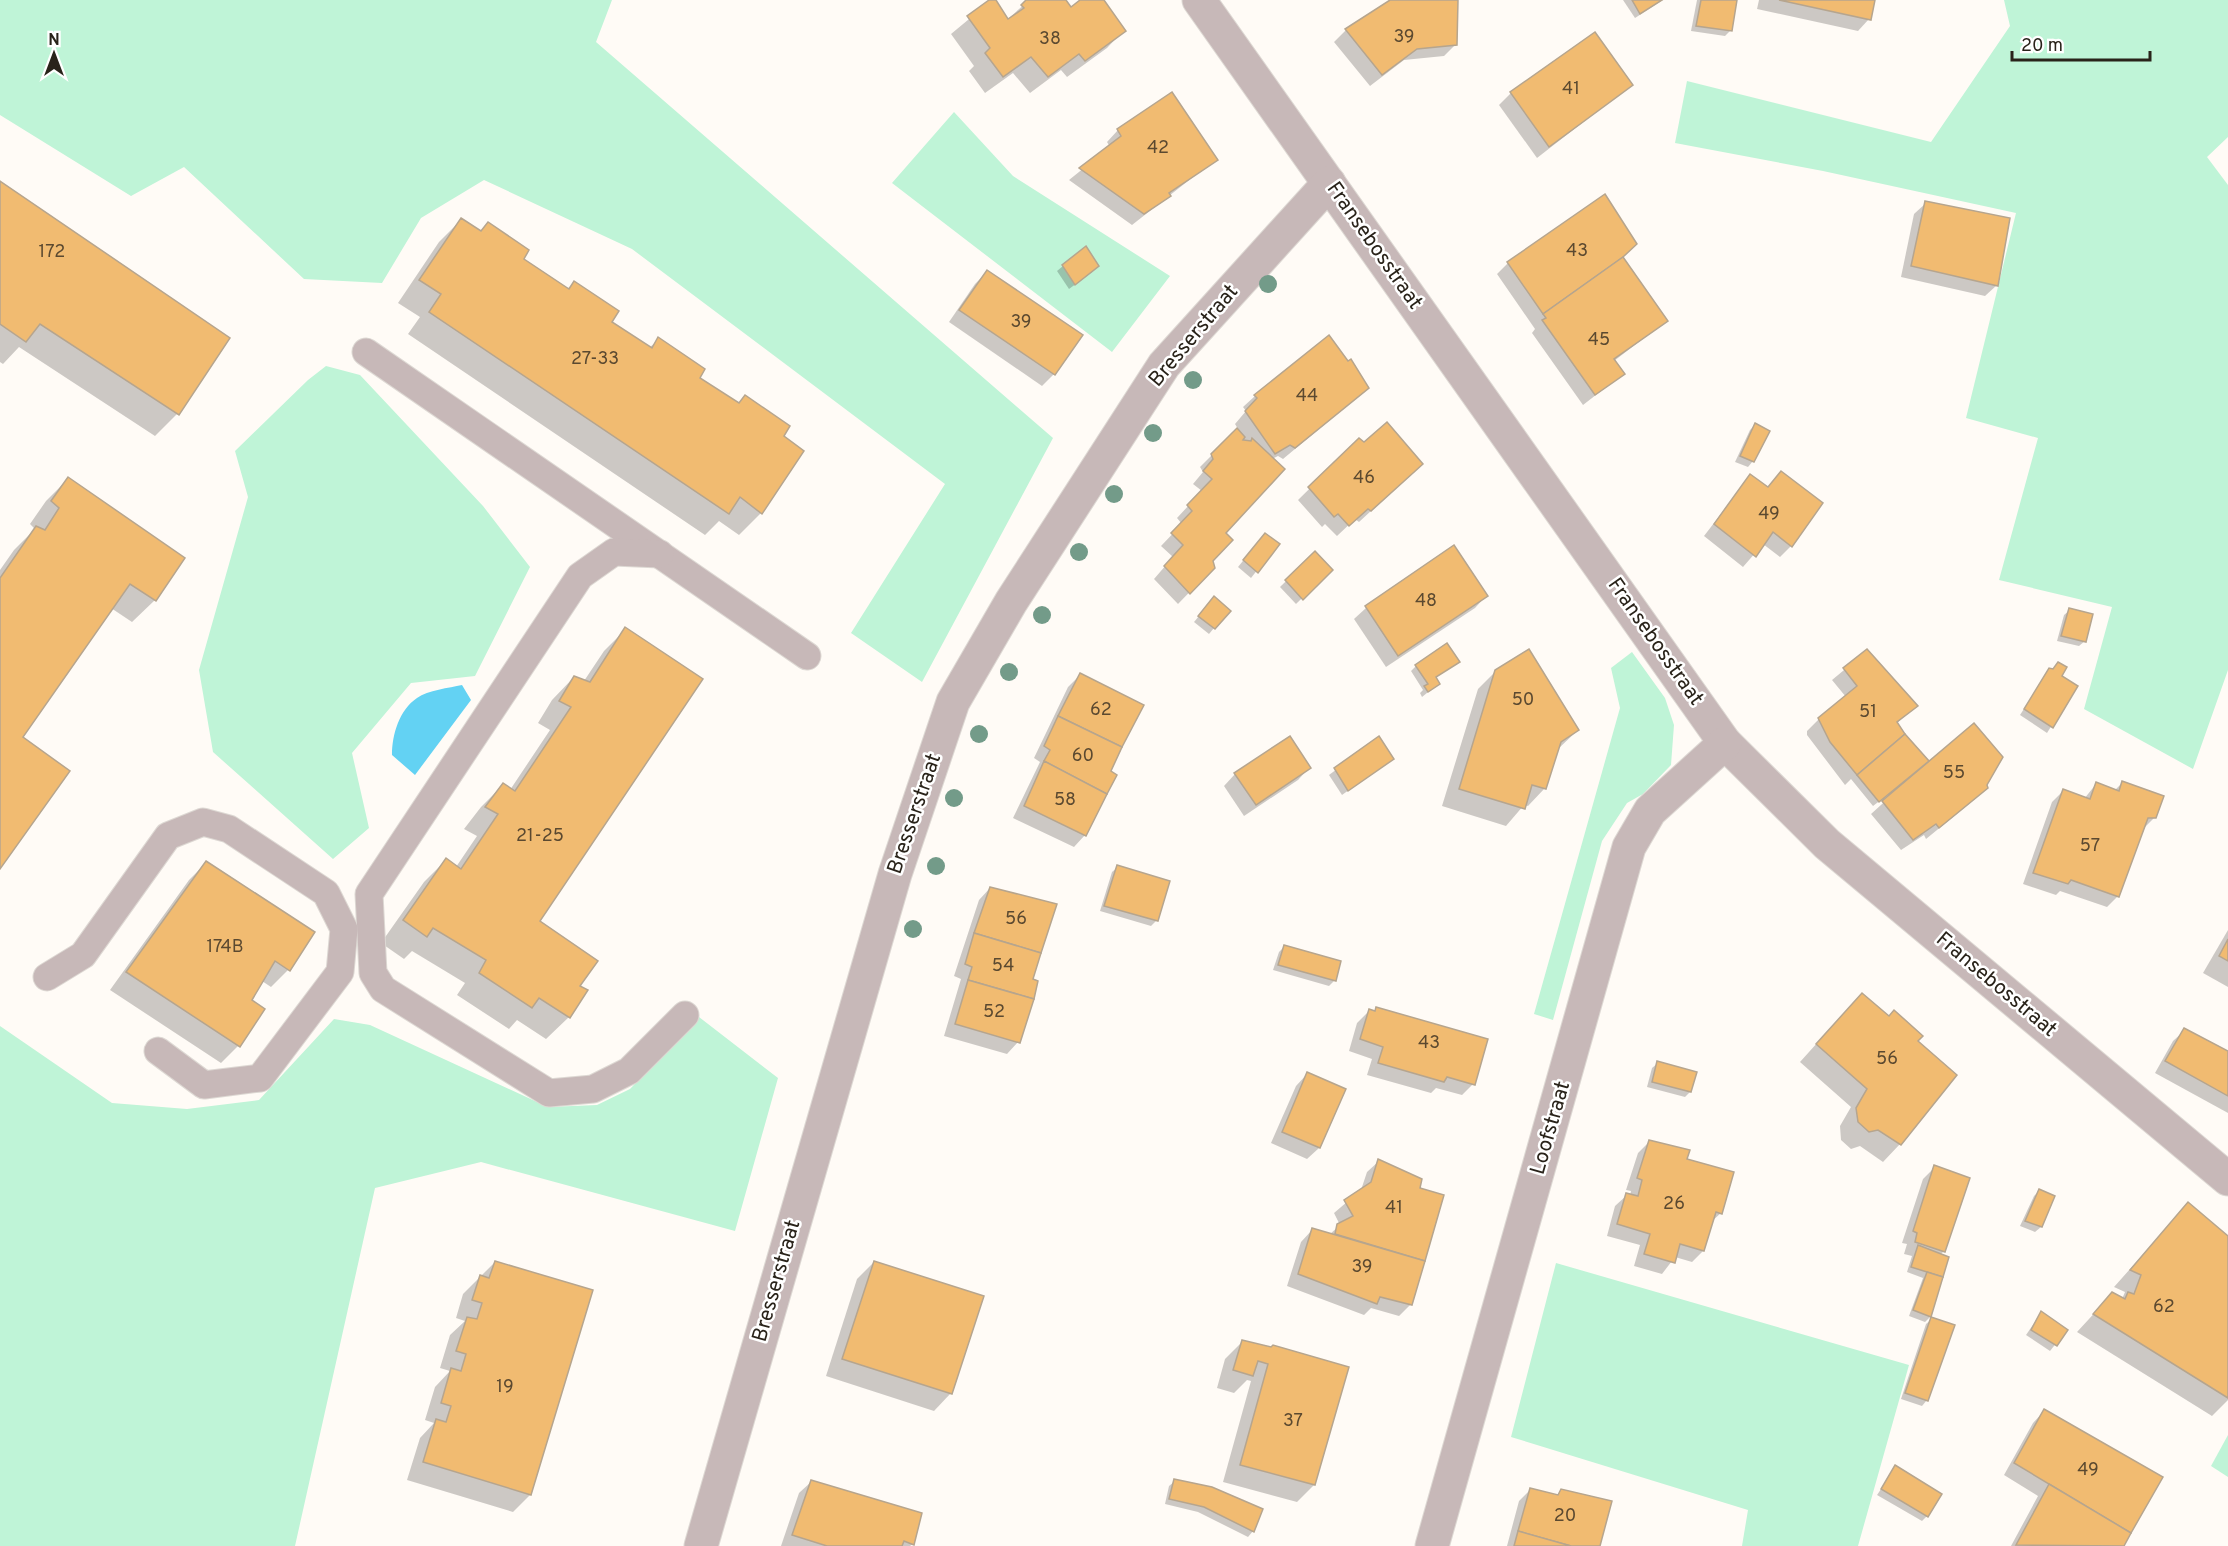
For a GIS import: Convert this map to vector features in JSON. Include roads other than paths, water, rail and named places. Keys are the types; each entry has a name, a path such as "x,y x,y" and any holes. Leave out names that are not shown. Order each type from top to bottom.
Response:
{"street":[{"name":"Fransebosstraat","path":"1199,0 1725,743 1827,844 2228,1179"},
{"name":"Bresserstraat","path":"701,1546 894,874 953,702 1011,602 1164,365 1329,183"},
{"name":"Loofstraat","path":"1432,1546 1629,848 1650,811 1725,743"}],"lane":[{"path":"366,352 807,656"},
{"path":"660,554 614,552 580,576 369,894 374,973 383,989 549,1093 593,1089 629,1071 685,1015"},
{"path":"47,977 83,955 168,836 203,822 230,829 326,893 344,929 340,972 260,1078 204,1085 158,1051"}],"water":[{"path":"462,685 471,700 415,775 392,755 393,739 401,716 411,703 422,695"}]}
